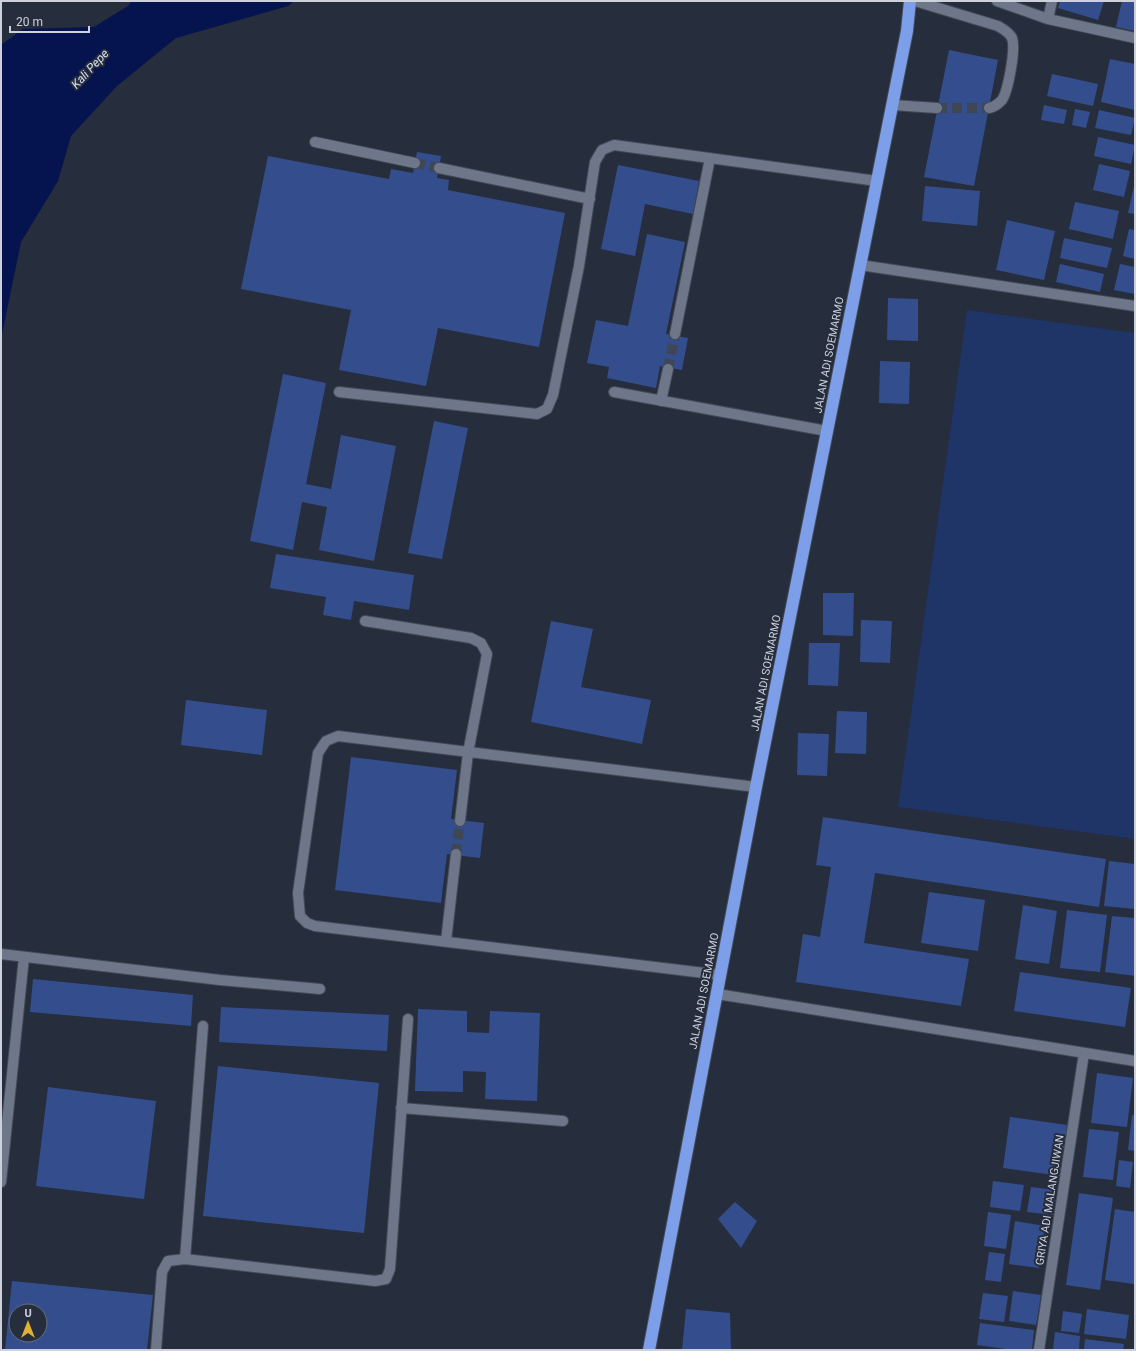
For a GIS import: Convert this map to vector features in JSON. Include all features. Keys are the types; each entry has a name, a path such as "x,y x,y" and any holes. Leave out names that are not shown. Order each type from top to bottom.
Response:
{"highway":[{"name":"JALAN ADI SOEMARMO","path":"649,1350 756,787 907,31 910,1"}],"street":[{"path":"915,1 998,26 1006,31 1012,39 1013,49 1007,89 1002,99 995,106 989,108"},
{"path":"998,1 1048,19 1135,38"},
{"path":"1048,19 1052,1"},
{"path":"892,106 937,108"},
{"path":"315,142 415,163"},
{"path":"339,392 538,414 547,409 555,388 579,266 595,162 602,150 614,144 877,181"},
{"path":"674,334 710,158"},
{"path":"439,168 590,199"},
{"path":"860,265 1135,306"},
{"path":"661,401 668,369"},
{"path":"614,392 827,431"},
{"path":"365,621 471,638 481,643 487,654 468,753 460,821"},
{"path":"720,975 315,926 307,923 300,916 298,893 318,753 326,741 338,736 756,787"},
{"path":"446,941 456,854"},
{"path":"1,954 220,980 320,989"},
{"path":"1,1182 24,957"},
{"path":"717,994 1135,1061"},
{"path":"156,1350 162,1272 168,1261 185,1259 375,1281 386,1279 390,1269 408,1019"},
{"path":"185,1259 202,1026"},
{"name":"GRIYA ADI MALANGJIWAN","path":"1039,1350 1084,1053"},
{"path":"401,1108 563,1121"}],"shaded area":[{"path":"967,310 1135,333 1135,839 898,807"}],"water":[{"name":"Kali Pepe","path":"132,1 294,1 288,6 176,38 117,86 71,136 58,181 21,242 1,339 1,45 23,29 94,27 128,6"}],"building":[{"path":"1060,1 1104,1 1098,20 1058,8"},
{"path":"1122,1 1135,1 1135,31 1116,27"},
{"path":"949,50 998,60 974,186 924,177"},
{"path":"1110,59 1135,64 1135,110 1101,102"},
{"path":"1052,74 1098,84 1093,106 1047,96"},
{"path":"1044,105 1067,110 1064,124 1041,120"},
{"path":"1075,109 1090,112 1086,128 1072,125"},
{"path":"1099,110 1135,118 1131,135 1095,128"},
{"path":"1098,137 1135,145 1131,164 1094,156"},
{"path":"417,152 441,156 437,178 449,180 448,190 565,213 539,347 438,328 426,386 339,370 351,310 241,289 268,156 389,179 391,169 413,173"},
{"path":"1099,164 1130,171 1124,197 1093,190"},
{"path":"618,165 699,181 693,214 645,204 635,256 601,249"},
{"path":"925,186 980,191 977,226 922,221"},
{"path":"1135,186 1135,214 1128,213"},
{"path":"1075,202 1119,211 1113,239 1069,229"},
{"path":"1007,220 1055,231 1044,280 996,270"},
{"path":"1129,229 1135,230 1135,259 1123,256"},
{"path":"647,234 685,242 666,334 688,338 682,370 660,366 656,388 607,378 609,367 587,363 596,320 628,326"},
{"path":"1064,238 1112,248 1107,268 1060,258"},
{"path":"1060,264 1104,274 1100,292 1056,282"},
{"path":"1120,264 1135,267 1135,294 1114,290"},
{"path":"888,298 918,299 918,341 887,340"},
{"path":"880,361 910,362 909,404 879,403"},
{"path":"283,374 326,383 306,484 331,489 341,435 396,446 374,561 319,550 327,507 302,502 293,550 250,541"},
{"path":"434,421 468,428 442,559 408,553"},
{"path":"276,554 414,575 409,610 354,601 351,620 323,615 326,597 270,588"},
{"path":"823,593 854,593 853,636 823,635"},
{"path":"861,620 892,621 890,663 860,662"},
{"path":"551,621 593,629 581,687 651,700 642,744 531,722"},
{"path":"809,643 840,643 838,686 808,685"},
{"path":"186,700 267,710 262,755 181,745"},
{"path":"837,711 867,712 866,754 835,753"},
{"path":"798,733 829,734 827,776 797,775"},
{"path":"351,757 457,770 451,819 484,823 480,858 447,854 441,903 335,890"},
{"path":"823,817 1106,859 1099,907 875,873 864,943 969,959 961,1006 796,982 803,934 820,937 831,867 816,865"},
{"path":"1109,861 1135,864 1135,909 1104,906"},
{"path":"929,892 985,900 978,951 921,943"},
{"path":"1023,905 1057,911 1049,964 1015,959"},
{"path":"1067,910 1107,915 1100,972 1060,968"},
{"path":"1112,916 1135,918 1135,976 1105,972"},
{"path":"1020,972 1131,988 1125,1027 1014,1011"},
{"path":"33,979 193,995 191,1026 30,1012"},
{"path":"221,1007 389,1015 387,1051 219,1042"},
{"path":"418,1009 467,1011 467,1032 489,1033 490,1011 540,1013 537,1101 485,1099 486,1072 463,1071 463,1092 415,1091"},
{"path":"218,1066 379,1083 364,1233 203,1216"},
{"path":"1097,1073 1133,1078 1127,1127 1091,1123"},
{"path":"48,1087 156,1101 144,1199 36,1186"},
{"path":"1132,1115 1135,1115 1135,1151 1128,1150"},
{"path":"1010,1117 1067,1125 1060,1176 1003,1168"},
{"path":"1089,1129 1119,1132 1113,1180 1083,1177"},
{"path":"1119,1160 1133,1162 1130,1188 1116,1186"},
{"path":"993,1181 1024,1185 1020,1211 990,1207"},
{"path":"1031,1187 1056,1190 1053,1215 1027,1212"},
{"path":"1079,1193 1113,1198 1100,1290 1066,1285"},
{"path":"735,1202 757,1221 741,1248 718,1219"},
{"path":"1115,1209 1135,1212 1134,1284 1105,1280"},
{"path":"988,1212 1011,1215 1006,1249 984,1246"},
{"path":"1015,1221 1045,1226 1039,1268 1009,1264"},
{"path":"989,1252 1005,1254 1001,1282 985,1280"},
{"path":"12,1281 153,1295 147,1350 5,1350 8,1320 8,1343 48,1343 48,1303 10,1303"},
{"path":"1013,1291 1041,1295 1036,1325 1009,1321"},
{"path":"983,1293 1008,1296 1004,1322 979,1319"},
{"path":"686,1309 730,1313 731,1350 682,1350"},
{"path":"1087,1309 1129,1315 1126,1339 1084,1334"},
{"path":"1063,1311 1082,1314 1079,1333 1061,1331"},
{"path":"980,1323 1034,1330 1032,1350 1013,1350 977,1345"},
{"path":"1055,1332 1080,1336 1079,1350 1053,1350"},
{"path":"1085,1339 1124,1344 1123,1350 1084,1350"}],"tunnel":[{"path":"937,108 989,108"},
{"path":"415,163 439,168"},
{"path":"668,369 675,334"},
{"path":"456,854 460,821"}]}
